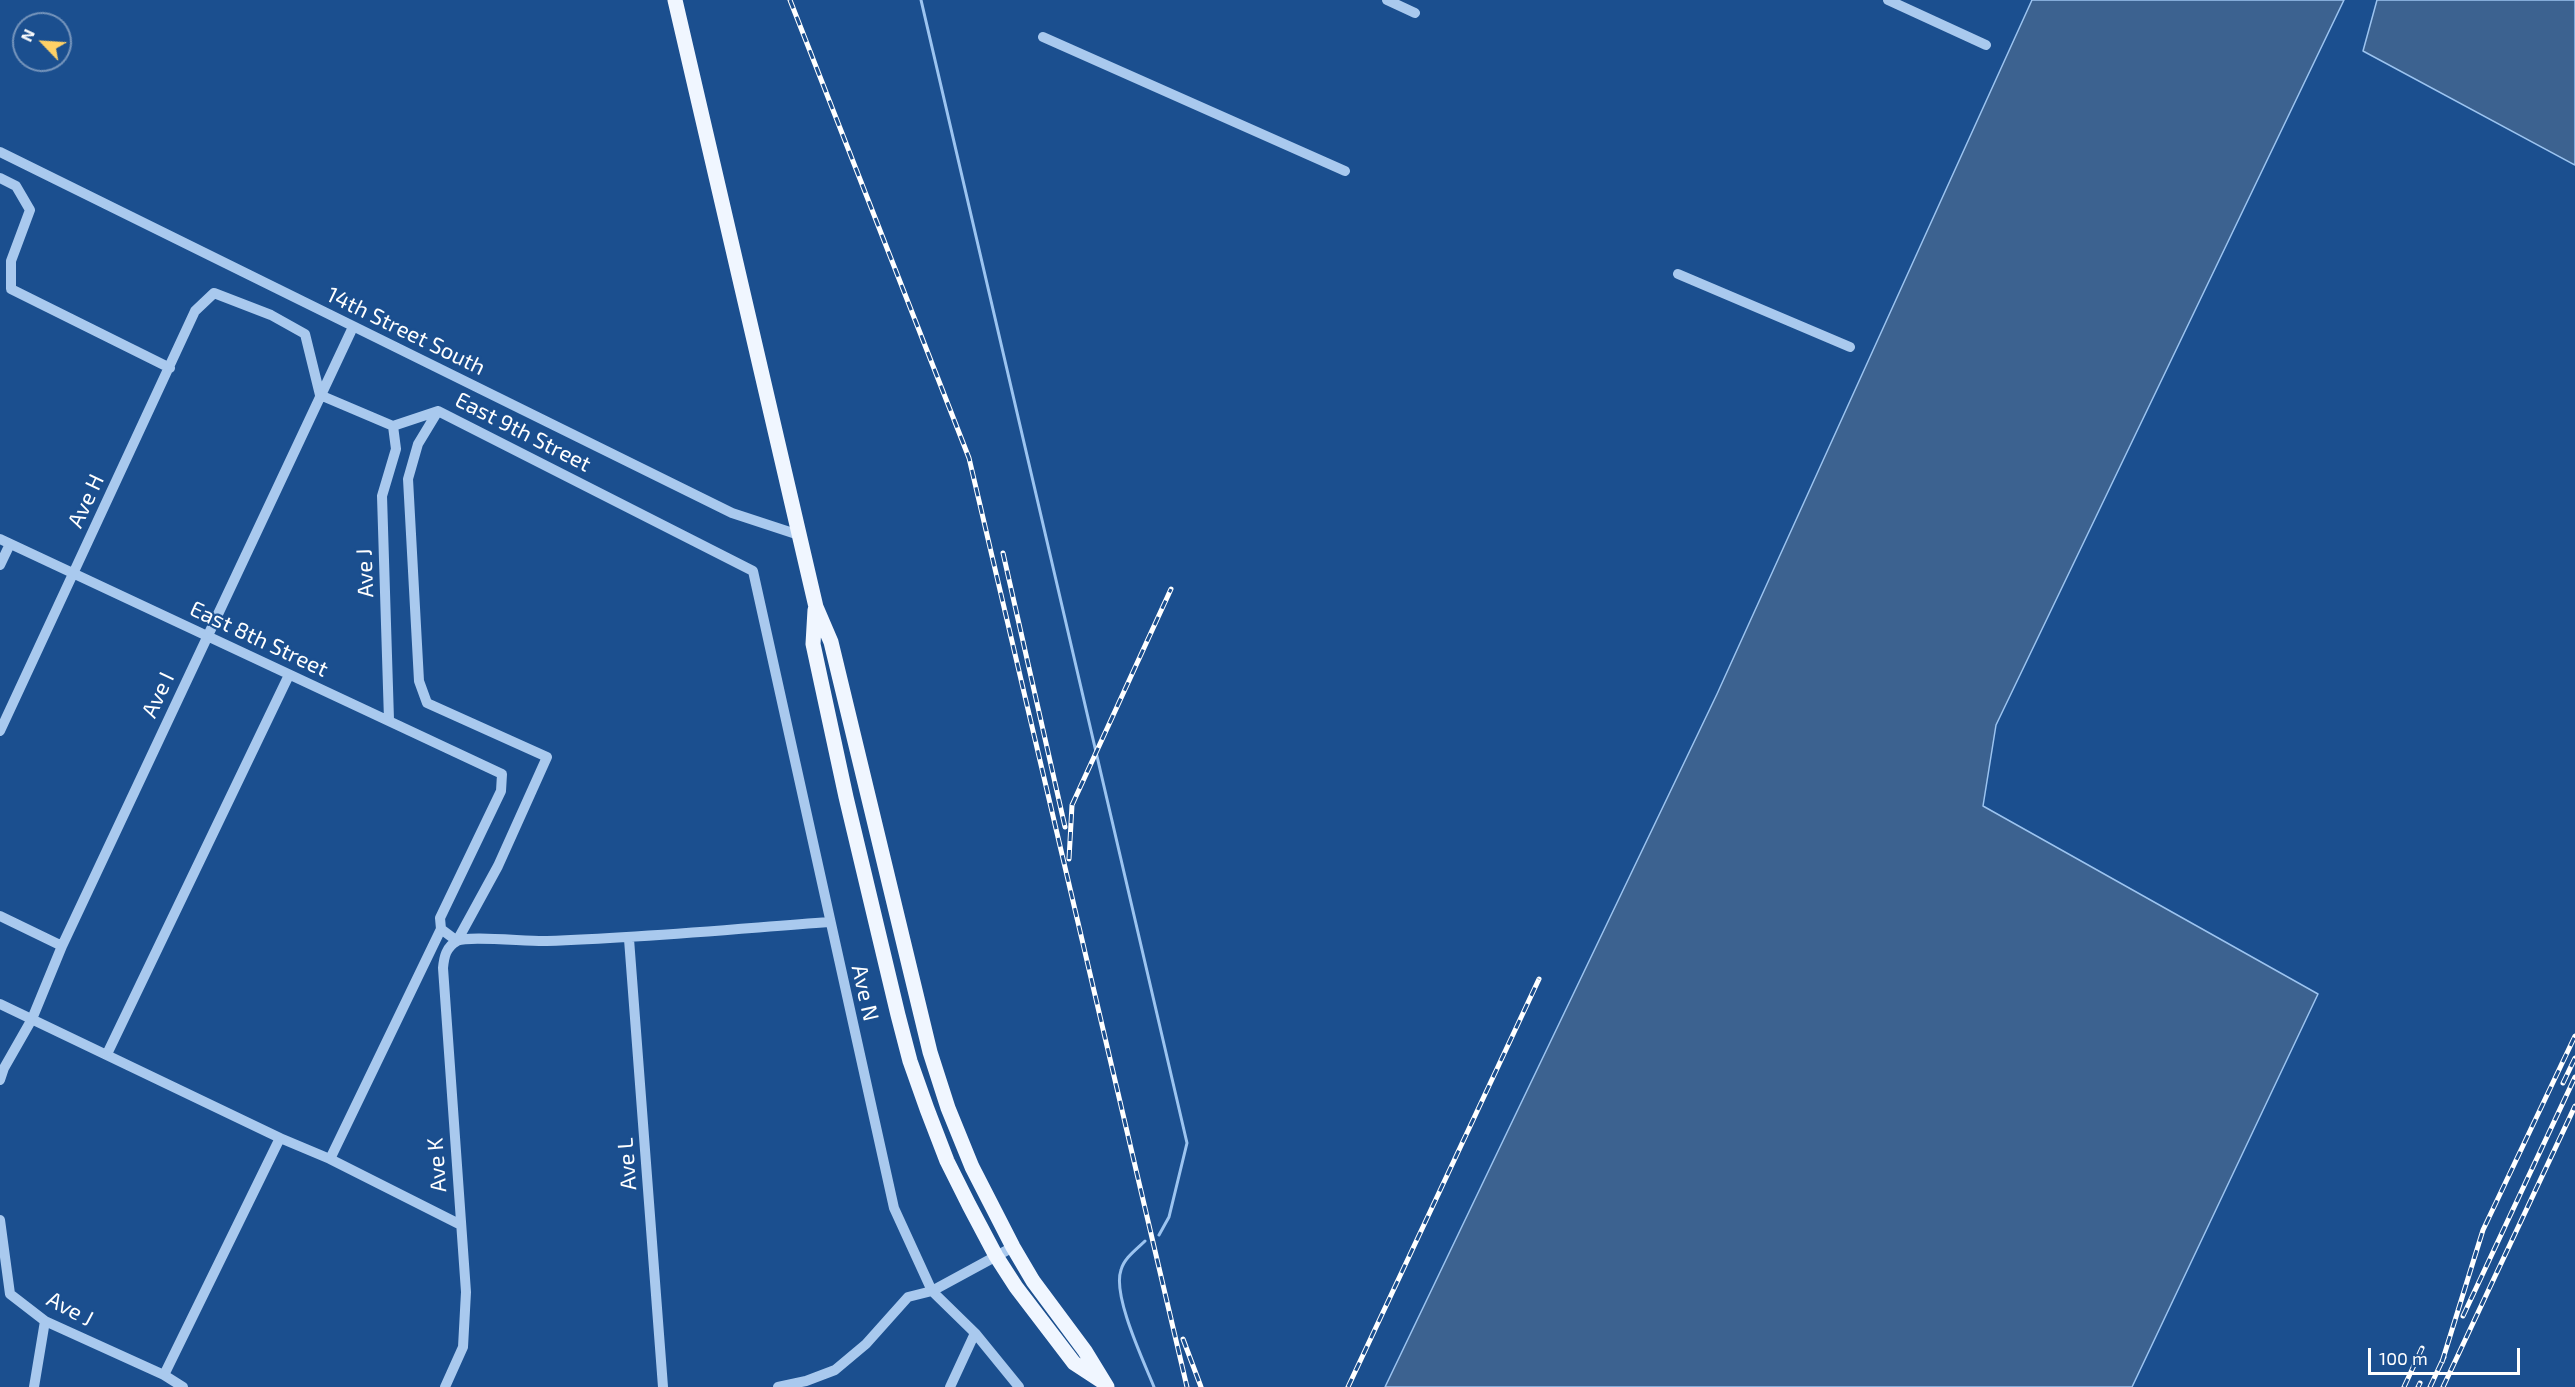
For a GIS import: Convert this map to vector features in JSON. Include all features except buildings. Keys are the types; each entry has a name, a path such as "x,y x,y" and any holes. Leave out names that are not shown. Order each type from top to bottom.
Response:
{"main road":[{"path":"675,0 816,607 831,642 937,1074 972,1167 1013,1246 1046,1300 1085,1351 1104,1384"},
{"path":"816,607 813,644 846,797 910,1061 947,1161 996,1256 1036,1317 1074,1363 1104,1384"}],"street":[{"path":"1387,0 1415,13"},
{"path":"1888,0 1986,45"},
{"path":"1042,38 1345,171"},
{"name":"14th Street South","path":"0,152 732,513 799,535"},
{"path":"0,178 16,186 30,210 11,261 11,290 170,368"},
{"path":"1678,274 1850,347"},
{"name":"Ave H","path":"0,731 195,311 214,293 271,315 305,334 320,395"},
{"name":"Ave I","path":"0,1080 4,1068 32,1019 62,946 353,327"},
{"path":"320,395 393,426"},
{"name":"East 9th Street","path":"393,426 438,411 753,571"},
{"name":"Ave K","path":"438,411 418,444 408,479 419,681 427,703 547,757 498,866 457,941 446,951 442,968 466,1292 464,1347 445,1387"},
{"name":"Ave J","path":"389,720 382,496 396,449 393,426"},
{"path":"0,565 5,541"},
{"name":"East 8th Street","path":"5,541 502,774 501,791 440,918 441,929"},
{"name":"Ave N","path":"753,571 894,1208 932,1291 975,1333 1019,1387"},
{"path":"107,1054 289,675"},
{"path":"0,916 62,946"},
{"path":"330,1159 441,929 457,941 470,938 524,942 629,939 829,922"},
{"name":"Ave L","path":"629,939 663,1387"},
{"path":"0,1004 280,1138 330,1159 461,1225"},
{"path":"164,1375 280,1138"},
{"name":"Ave J","path":"0,1220 10,1294 45,1321 164,1375 183,1387"},
{"path":"778,1387 806,1381 835,1370 866,1344 908,1297 932,1291 1013,1246"},
{"path":"34,1387 45,1321"},
{"path":"950,1387 975,1333"}],"water":[{"path":"2032,0 2344,0 1996,725 1983,806 2318,994 2132,1387 1385,1387 1717,694"},
{"path":"2377,0 2575,0 2575,165 2363,51"}],"waterway":[{"path":"921,0 1187,1143 1169,1217 1159,1235"},
{"path":"1145,1241 1125,1262 1119,1281 1130,1328 1154,1387"}],"railway":[{"path":"790,0 969,458 1187,1387"},
{"path":"1003,553 1065,827"},
{"path":"1069,859 1072,805 1171,589"},
{"path":"1348,1387 1539,979"},
{"path":"2442,1362 2483,1230 2575,1036"},
{"path":"2563,1083 2575,1058"},
{"path":"2463,1316 2575,1077"},
{"path":"2443,1387 2575,1106"},
{"path":"1183,1339 1201,1387"},
{"path":"2404,1387 2422,1348"},
{"path":"2430,1387 2444,1357"},
{"path":"2418,1387 2420,1383"}]}
